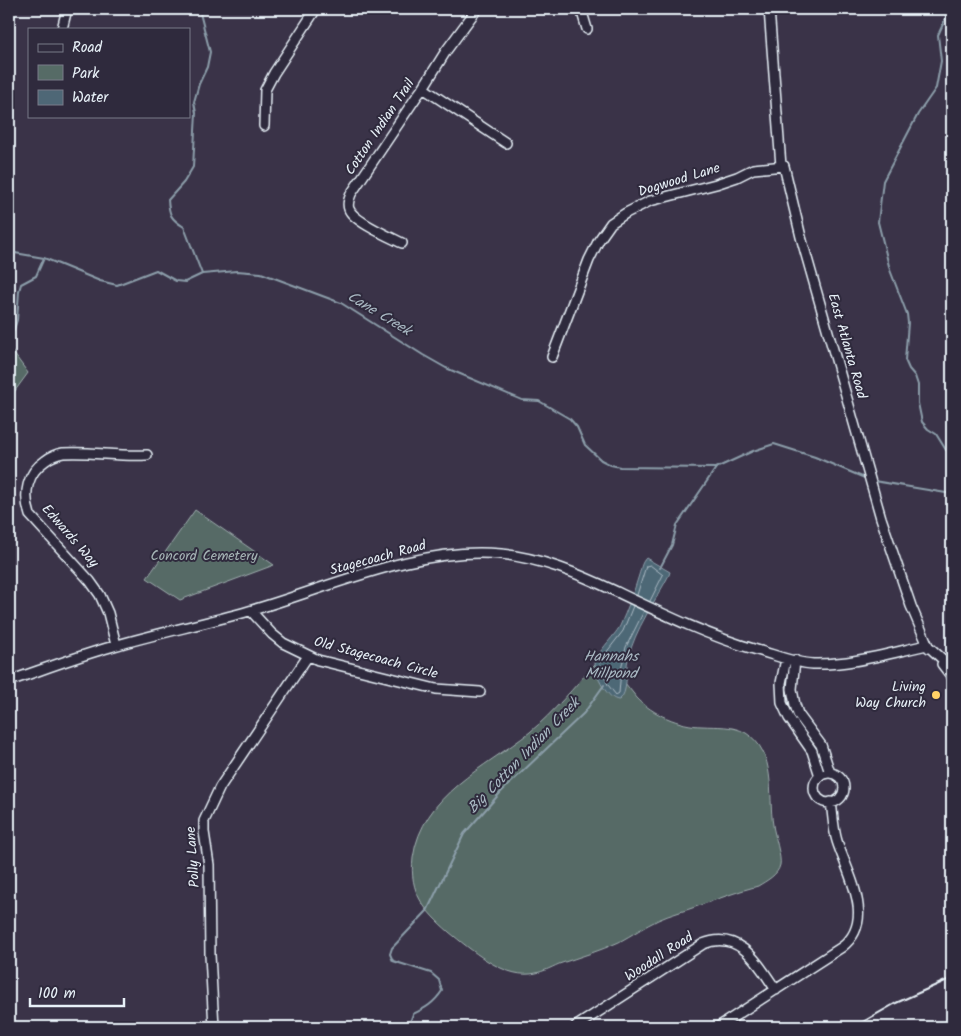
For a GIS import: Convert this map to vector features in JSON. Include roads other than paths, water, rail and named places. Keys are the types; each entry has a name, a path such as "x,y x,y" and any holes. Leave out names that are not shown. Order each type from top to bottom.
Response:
{"street":[{"path":"62,28 67,9"},
{"path":"264,126 265,90 316,9"},
{"name":"Cotton Indian Trail","path":"402,243 375,230 352,215 348,208 348,201 424,88 446,51 477,9"},
{"path":"582,9 587,29"},
{"name":"East Atlanta Road","path":"769,9 781,166 784,166 801,237 882,518 911,606 927,646 952,677"},
{"path":"424,88 506,143"},
{"name":"Dogwood Lane","path":"552,357 589,260 599,240 611,223 650,201 716,184 754,169 784,166"},
{"name":"Edwards Way","path":"116,645 108,613 100,595 90,580 30,515 26,504 28,483 32,473 39,465 61,453 147,455"},
{"name":"Stagecoach Road","path":"9,681 116,645 251,610 420,559 464,554 500,554 531,559 583,576 735,644 811,664 843,663 927,646"},
{"name":"Old Stagecoach Circle","path":"251,610 272,634 283,643 308,656 387,678 436,689 480,692"},
{"path":"927,646 952,668"},
{"name":"Polly Lane","path":"214,1027 210,955 209,865 204,821 220,786 308,656"},
{"path":"791,660 794,705 798,714 821,745 830,773"},
{"path":"791,660 782,683 782,704 789,718 812,751 820,776"},
{"path":"830,773 840,778 844,787 840,797 831,802 822,800 815,793 815,784 820,776 830,773"},
{"path":"718,1027 845,945 853,936 858,925 859,906 836,838 831,802"},
{"name":"Woodall Road","path":"575,1027 703,944 712,942 730,943 748,952 776,990"}],"water":[{"name":"Hannahs Millpond","path":"646,558 670,572 635,637 627,664 624,692 619,700 610,696 602,686 595,669 595,664 601,650 620,626 633,594 642,564"}],"waterway":[{"path":"199,9 210,52 207,67 199,84 194,102 196,113 193,167 184,182 168,200 170,213 173,219 184,227 202,274"},
{"name":"Big Cotton Indian Creek","path":"950,9 938,35 941,61 936,88 918,114 883,181 878,222 890,270 907,314 905,360 918,385 918,403 922,422 936,434 946,450 952,452"},
{"name":"Cane Creek","path":"9,252 44,258 100,281 117,285 156,270 176,281 185,282 202,274 237,271 261,273 341,303 446,368 522,400 539,401 570,419 577,427 585,445 601,460 611,465 620,467 716,468"},
{"path":"9,345 17,320 21,284 36,276 44,258"},
{"name":"Big Cotton Indian Creek","path":"660,568 672,545 677,525 716,468 753,451 774,444 815,457 867,479"},
{"name":"Big Cotton Indian Creek","path":"874,481 952,494"},
{"name":"Big Cotton Indian Creek","path":"412,1027 410,1022 413,1014 429,1005 442,991 439,980 431,973 393,961 390,954 392,948 427,911 464,834 501,792 584,713 604,685"}],"railway":[{"path":"854,1027 896,1003 952,978"}],"place":[{"name":"Living Way Church","path":"936,695"}],"park label":[{"name":"Concord Cemetery","path":"204,556"}]}
